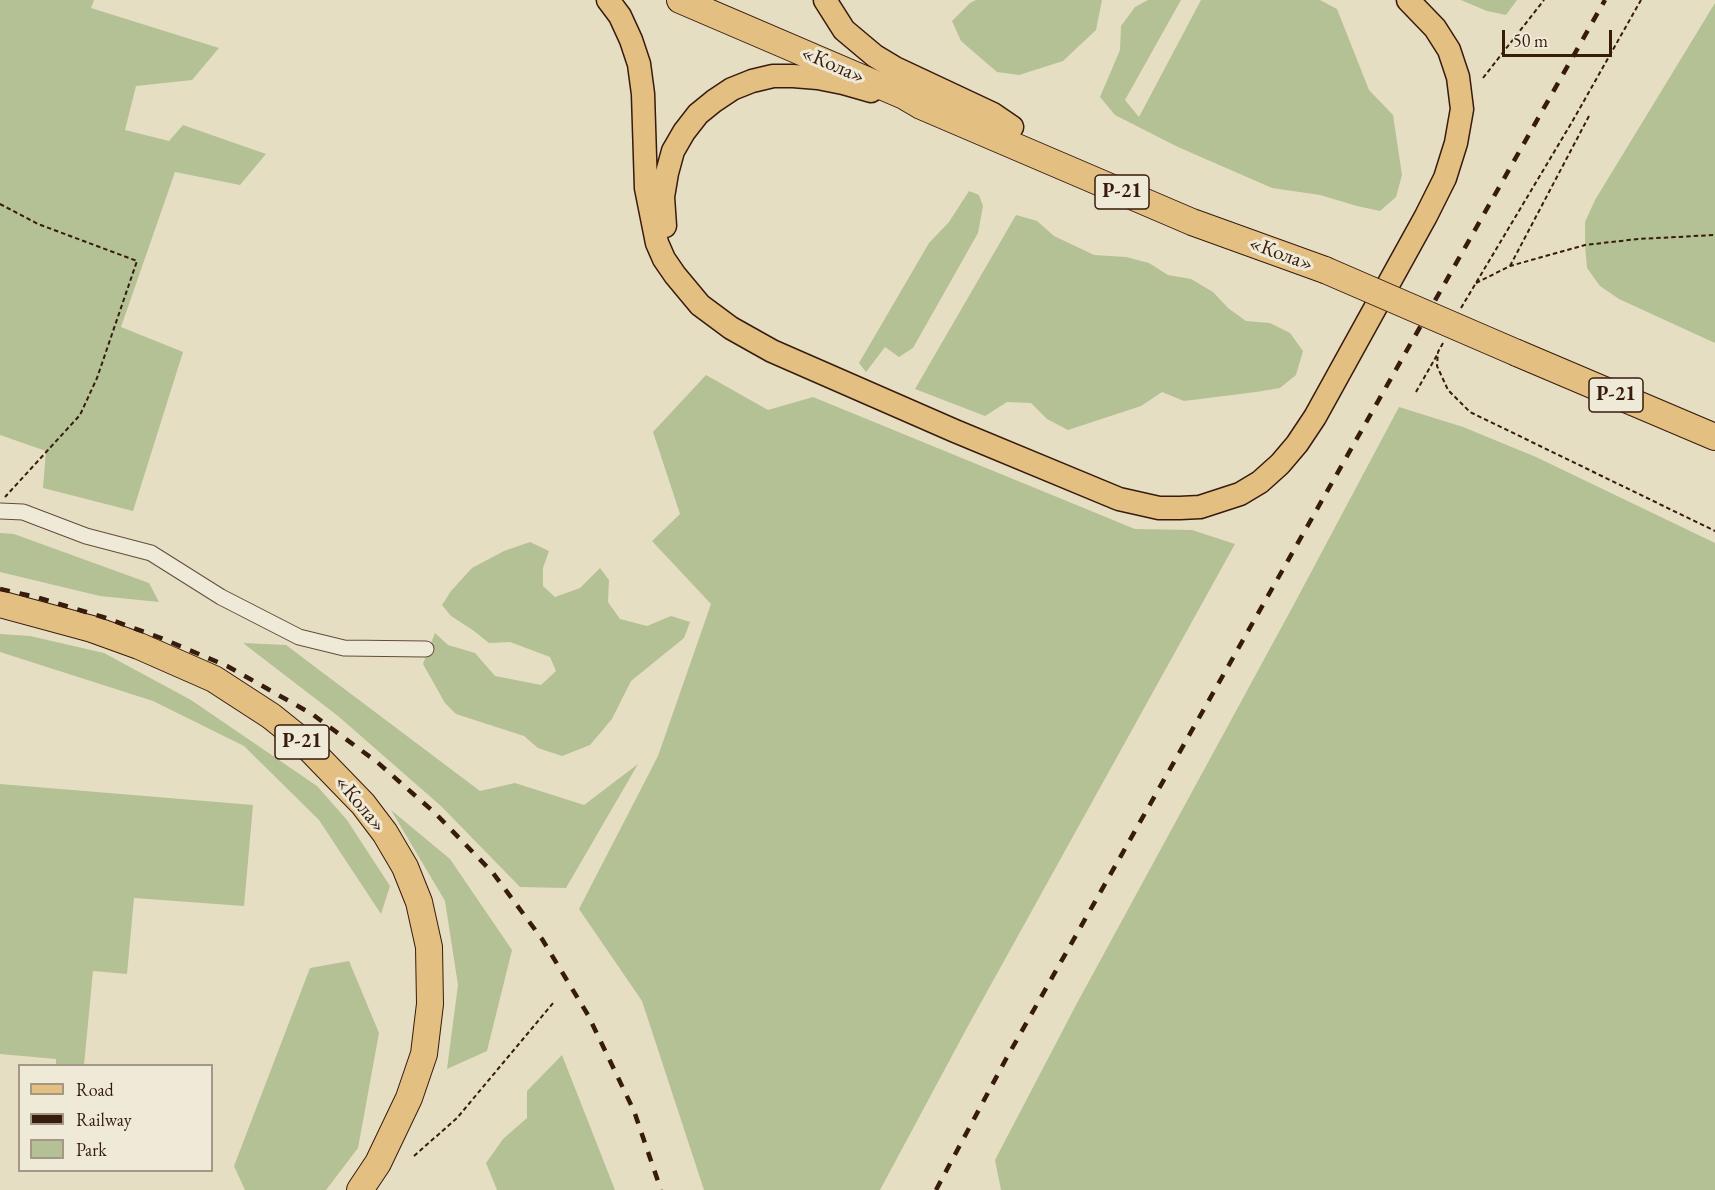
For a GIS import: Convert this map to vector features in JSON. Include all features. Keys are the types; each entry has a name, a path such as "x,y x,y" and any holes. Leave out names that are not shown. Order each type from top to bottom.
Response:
{"highway":[{"name":"«Кола»","path":"680,0 1192,222 1325,270"},
{"name":"«Кола»","path":"704,0 1199,207 1325,270"},
{"name":"Р-21","path":"1325,270 1715,437"},
{"name":"«Кола»","path":"0,604 92,629 139,646 214,679 271,716 301,740 356,796 385,833 405,867 419,902 429,947 430,1004 424,1054 409,1098 378,1163 360,1190"}],"main road":[{"path":"608,0 632,40 639,64 643,94 646,188 657,243 664,259 688,292 713,316 772,351 915,414 1119,499 1159,507 1180,508 1200,507 1240,494 1260,482 1297,444 1315,417 1445,178 1456,143 1462,109 1458,77 1449,50 1435,28 1408,0"},
{"path":"825,0 844,30 875,56 895,69 993,114 1012,127"},
{"path":"688,292 668,242 663,219 663,197 673,151 698,114 714,101 732,89 752,81 773,76 793,76 843,83 900,103 921,106"}],"street":[{"path":"0,510 23,512 86,536 151,553 221,597 299,637 344,648 426,649"}],"path":[{"path":"1483,78 1544,0"},
{"path":"1458,314 1572,122 1641,0"},
{"path":"1510,266 1589,116"},
{"path":"0,204 38,224 136,261 97,378 80,415 0,503"},
{"path":"1475,284 1510,266 1585,245 1638,239 1715,235"},
{"path":"1416,392 1443,343"},
{"path":"1438,352 1437,366 1448,390 1470,412 1715,531"},
{"path":"414,1156 457,1118 554,1002"}],"green space":[{"path":"0,0 94,0 91,8 219,48 192,80 136,86 125,130 169,141 183,125 266,154 240,185 175,172 121,327 183,352 133,511 43,488 46,451 0,435"},
{"path":"976,0 1102,0 1096,30 1063,61 1019,75 997,72 961,41 952,21"},
{"path":"1148,0 1181,0 1125,100 1139,117 1201,0 1320,0 1337,9 1369,90 1393,115 1402,175 1396,197 1380,211 1320,195 1272,188 1178,147 1115,115 1100,97 1120,50 1121,26 1135,7"},
{"path":"1461,0 1517,0 1506,15 1487,11"},
{"path":"1715,3 1715,343 1619,299 1600,286 1587,268 1585,222 1595,200"},
{"path":"969,191 979,195 983,206 978,233 913,348 899,357 885,347 866,372 859,363 929,243 949,222"},
{"path":"1016,215 1037,221 1054,236 1094,255 1126,257 1149,263 1168,275 1191,279 1213,292 1228,308 1246,321 1270,323 1290,333 1303,351 1296,375 1280,388 1256,392 1184,401 1162,392 1141,406 1068,430 1047,419 1031,403 1007,402 985,416 915,389"},
{"path":"706,375 768,410 813,397 1135,529 1192,530 1235,544 968,1026 880,1190 704,1190 642,1001 579,909 658,756 711,604 652,541 680,514 653,432"},
{"path":"1399,407 1463,427 1536,457 1715,543 1715,1190 1001,1190 995,1160 1076,1005"},
{"path":"0,533 14,534 149,583 159,602 100,596 0,572"},
{"path":"530,542 549,551 543,568 543,586 555,597 580,588 600,568 609,580 608,602 620,619 647,626 671,616 690,622 684,638 631,681 612,719 590,745 562,756 538,748 524,736 456,714 445,703 423,664 435,633 448,645 475,653 495,676 541,685 556,671 550,657 510,642 489,643 451,616 442,605 451,591 472,568 504,551"},
{"path":"0,634 30,636 104,653 191,700 317,786 347,820 390,886 381,914 319,820 244,746 153,701 0,652"},
{"path":"243,643 286,645 480,791 515,783 584,805 638,764 566,888 520,887 441,806 338,716"},
{"path":"0,784 253,805 244,906 134,898 127,974 93,971 84,1064 56,1064 56,1059 0,1054"},
{"path":"391,810 450,859 512,950 487,1051 447,1069 458,985 445,901"},
{"path":"349,961 379,1033 358,1148 326,1190 245,1190 234,1166 310,968"},
{"path":"562,1055 615,1190 497,1190 486,1163 503,1139 527,1118 527,1091"}],"railway":[{"path":"936,1190 1006,1059 1605,0"},
{"path":"0,589 106,618 227,666 312,714 377,762 435,813 493,873 542,939 588,1015 634,1111 661,1190"}]}
